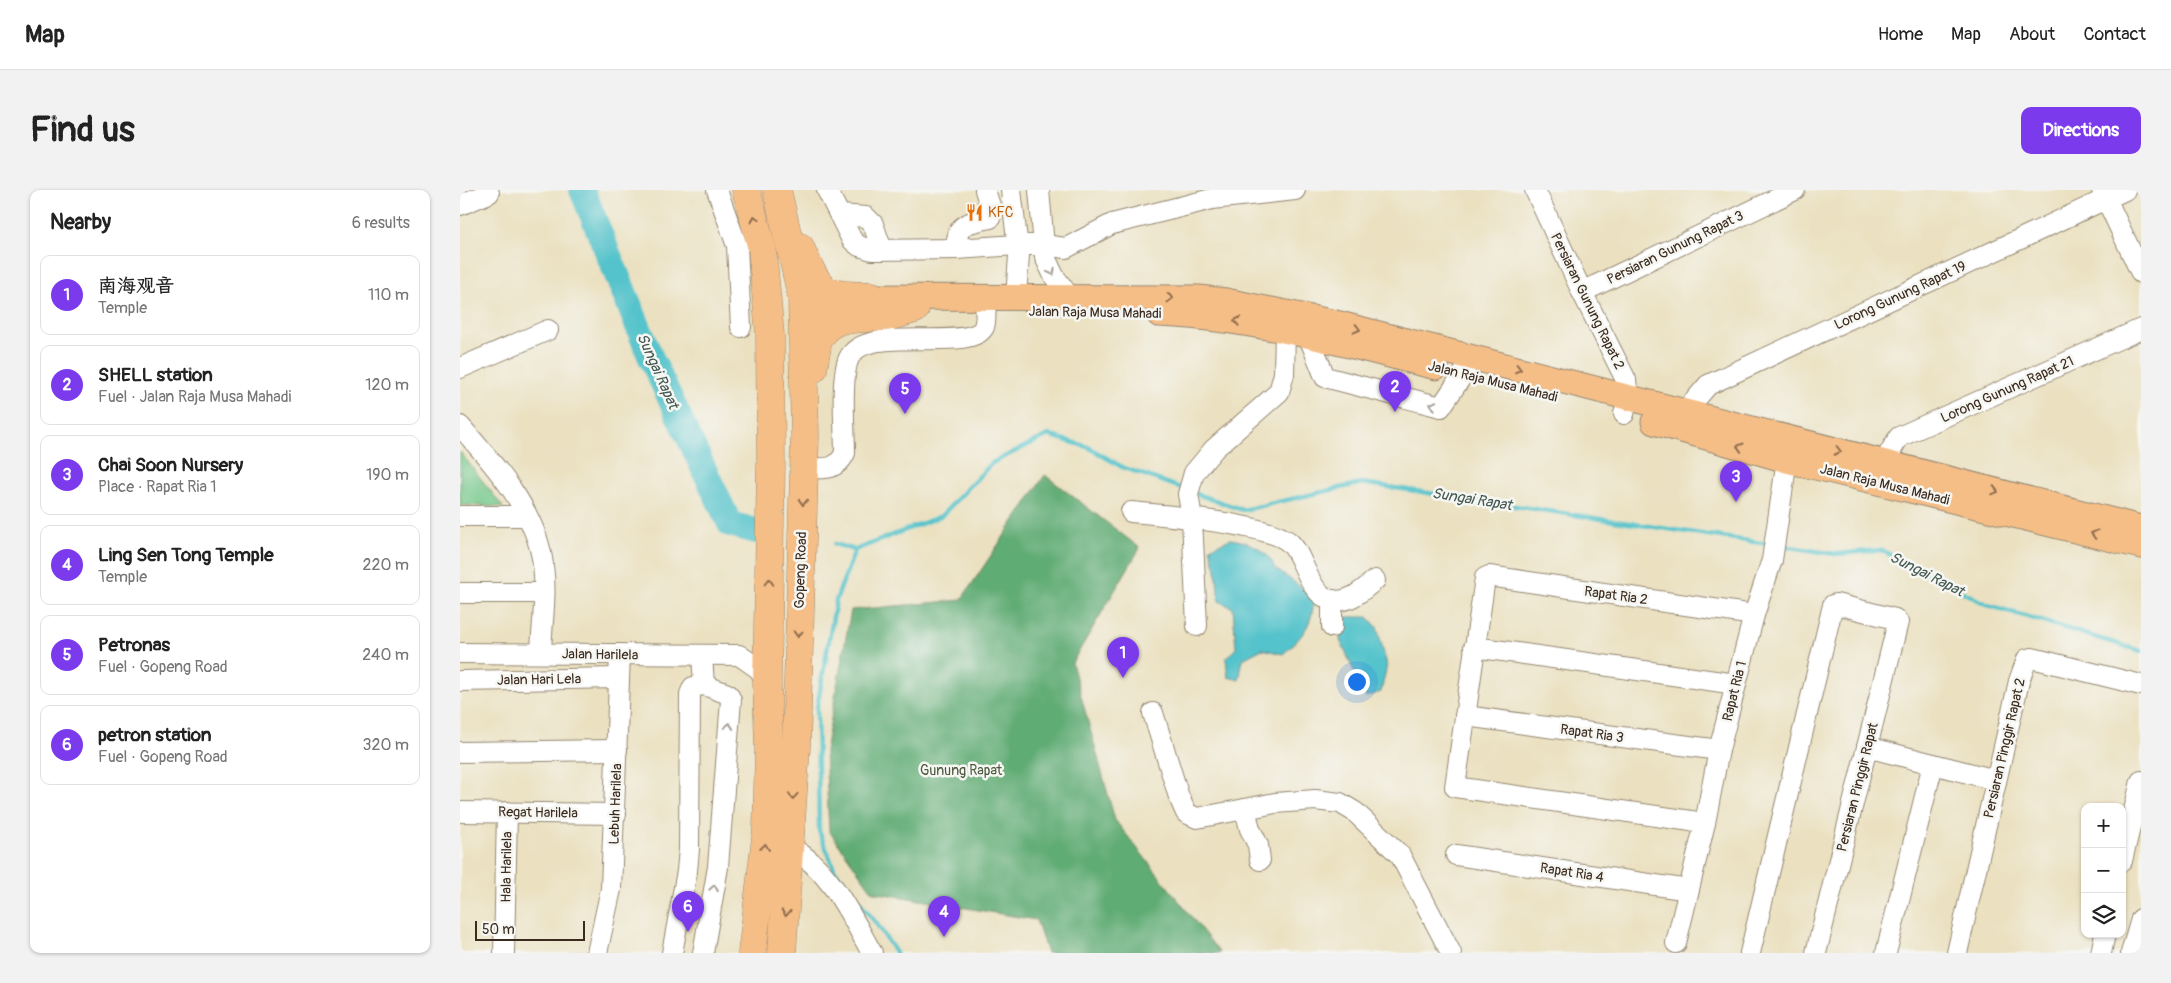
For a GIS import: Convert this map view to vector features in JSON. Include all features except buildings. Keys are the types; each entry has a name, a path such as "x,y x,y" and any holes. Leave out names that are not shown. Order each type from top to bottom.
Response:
{"highway":[{"path":"746,190 762,248 776,289 798,303 780,342 771,464"},
{"path":"780,200 811,271 824,288 835,292 872,296"},
{"name":"Gopeng Road","path":"780,200 798,303 806,436 800,568 796,748 782,953"},
{"path":"752,953 767,829 769,749 767,683 771,464 770,335 762,248"},
{"path":"806,436 815,352 818,340 828,327 840,320 890,316 915,309"}],"main road":[{"name":"Jalan Raja Musa Mahadi","path":"798,303 872,296 1192,315 1301,328 1467,365 1626,406 2141,546"},
{"name":"Jalan Raja Musa Mahadi","path":"798,303 915,309 985,303 1016,297 1199,298 1226,301 1301,328"},
{"name":"Jalan Raja Musa Mahadi","path":"1626,406 1684,413 1789,450 1884,462 2141,528"}],"street":[{"path":"717,190 737,246 742,327"},
{"path":"827,190 852,240 859,246 872,250 956,249 1017,245 1044,245 1066,248 1112,224 1212,200 1295,190"},
{"path":"956,249 958,231 962,226 990,218 992,212 985,190"},
{"path":"1011,190 1018,265 1016,297"},
{"path":"1039,190 1045,258 1054,276 1069,296"},
{"name":"Persiaran Gunung Rapat 2","path":"1535,190 1582,292 1626,380 1626,406"},
{"name":"Persiaran Gunung Rapat 3","path":"1582,292 1795,190"},
{"name":"Lorong Gunung Rapat 19","path":"1684,413 1708,385 2104,194 2125,190"},
{"path":"460,205 489,193"},
{"path":"2104,194 2141,273"},
{"path":"805,468 833,467 841,461 845,453 845,378 848,358 858,347 873,342 974,335 983,328 985,303"},
{"path":"1301,328 1324,377 1441,407 1467,365"},
{"path":"1197,626 1190,488 1194,474 1214,449 1279,392 1301,328"},
{"name":"Lorong Gunung Rapat 21","path":"1884,462 1899,437 2141,329"},
{"path":"460,368 548,330"},
{"path":"460,426 497,468 516,494 538,540 543,565 544,592 541,652"},
{"name":"Rapat Ria 1","path":"1676,944 1705,823 1719,750 1754,615 1772,560 1789,450"},
{"path":"1132,512 1192,518 1276,534 1290,544 1297,553 1305,573 1321,594 1332,600 1354,597 1375,580"},
{"path":"460,516 526,516"},
{"name":"Rapat Ria 2","path":"1474,647 1485,578 1489,576 1754,615"},
{"path":"460,593 544,592"},
{"path":"1332,600 1332,627"},
{"name":"Persiaran Pinggir Rapat","path":"1750,953 1832,605 1839,605 1895,619 1898,622 1816,953"},
{"path":"767,683 759,670 740,655 760,639 768,627"},
{"path":"1705,823 1455,787 1474,647 1736,684"},
{"name":"Jalan Harilela","path":"460,653 541,652 740,655"},
{"name":"Lebuh Harilela","path":"597,953 612,889 620,654"},
{"path":"702,655 704,685"},
{"name":"Persiaran Pinggir Rapat 2","path":"1957,953 2019,681 2027,659 2032,658 2141,685"},
{"name":"Jalan Hari Lela","path":"460,681 618,678"},
{"path":"672,953 687,871 689,849 690,694 693,686 704,685 728,694 731,700 718,867 703,953"},
{"path":"1153,713 1179,797 1186,813 1198,818 1275,803 1315,800 1340,803 1355,812 1400,855 1451,953"},
{"name":"Rapat Ria 3","path":"1464,716 1719,750"},
{"path":"1867,747 1996,780"},
{"path":"460,752 617,750"},
{"path":"1886,953 1932,764"},
{"path":"2125,848 2141,781"},
{"path":"1245,809 1250,828 1258,845 1260,860"},
{"name":"Regat Harilela","path":"460,812 616,814"},
{"name":"Hala Harilela","path":"504,953 507,812"},
{"path":"790,847 806,856 821,871 872,953"},
{"name":"Rapat Ria 4","path":"1456,854 1689,890"},
{"path":"2131,953 2141,919"},
{"path":"2100,953 2104,938"}],"green space":[{"path":"460,452 503,507 460,505"},
{"name":"Gunung Rapat","path":"1045,475 1140,548 1072,663 1115,820 1220,953 1047,953 1036,920 873,892 829,831 825,751 851,610 961,600"}],"water":[{"path":"1230,539 1242,541 1262,551 1271,560 1276,569 1314,599 1309,624 1296,642 1283,654 1262,649 1243,659 1239,680 1228,677 1226,659 1236,648 1233,608 1219,601 1216,569 1210,548"},
{"path":"1343,617 1368,617 1377,627 1387,665 1381,692 1366,697 1340,640"}],"waterway":[{"name":"Sungai Rapat","path":"582,190 651,358 730,524 756,531"},
{"name":"Sungai Rapat","path":"835,544 855,550 941,516 992,463 1048,435 1088,447 1122,467 1184,489"},
{"name":"Sungai Rapat","path":"1194,493 1243,510 1362,483 1768,544"},
{"name":"Sungai Rapat","path":"1778,545 1835,554 1881,550 1988,605 2141,651"},
{"path":"855,550 836,600 817,707 819,831 835,871 876,923 896,953"}],"place":[{"name":"KFC","path":"974,212"},
{"name":"SHELL station","path":"1395,412"},
{"name":"Petronas","path":"905,414"},
{"name":"Chai Soon Nursery","path":"1736,502"},
{"name":"南海观音","path":"1123,678"},
{"name":"petron station","path":"688,932"},
{"name":"Ling Sen Tong Temple","path":"944,937"}]}
